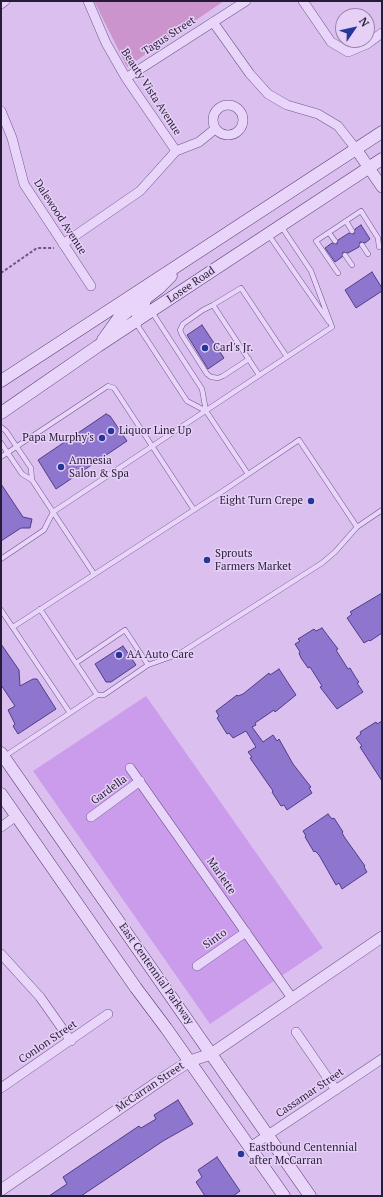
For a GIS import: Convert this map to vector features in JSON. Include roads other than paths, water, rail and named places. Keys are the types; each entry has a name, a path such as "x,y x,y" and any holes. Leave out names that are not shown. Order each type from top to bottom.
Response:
{"main road":[{"path":"1,381 382,132"},
{"name":"Losee Road","path":"1,413 98,346 382,159"},
{"path":"136,322 146,298 160,288 184,262"},
{"path":"98,346 118,319 128,311 139,292"},
{"name":"East Centennial Parkway","path":"2,755 310,1196"},
{"name":"East Centennial Parkway","path":"1,794 136,988 190,1061 284,1196"}],"street":[{"path":"1,4 5,1"},
{"name":"Beauty Vista Avenue","path":"88,1 106,43 126,78 176,151"},
{"name":"Tagus Street","path":"126,78 246,1"},
{"path":"303,1 331,42 348,52 367,44 382,33"},
{"path":"213,22 250,74 268,94 287,105 318,114 338,126 382,187"},
{"name":"Dalewood Avenue","path":"1,111 12,138 24,184 91,286"},
{"path":"63,244 140,191 176,151 200,142 215,129"},
{"name":"Marlette","path":"130,768 292,998"},
{"name":"Gardella","path":"91,817 140,782"},
{"path":"1,827 16,816"},
{"name":"Sinto","path":"197,966 246,932"},
{"name":"McCarran Street","path":"1,1190 190,1061 211,1054 382,936"},
{"path":"1,954 40,997 71,1041"},
{"name":"Conlon Street","path":"1,1088 108,1014"},
{"path":"296,1032 336,1090"},
{"name":"Cassamar Street","path":"250,1146 382,1059"}],"lane":[{"path":"338,273 316,241 361,211 378,238 379,247"},
{"path":"346,221 352,230"},
{"path":"281,226 311,271 332,327"},
{"path":"329,233 335,242"},
{"path":"268,234 332,327"},
{"path":"362,245 368,254"},
{"path":"345,255 352,265"},
{"path":"249,359 218,378 211,377 206,374 180,330 183,324 203,310 241,288 287,356"},
{"path":"213,305 260,375"},
{"path":"152,311 202,389 206,411 248,474"},
{"path":"136,322 187,401 206,411"},
{"path":"1,559 44,530 53,512 332,327"},
{"path":"1,456 108,386 114,388 194,510"},
{"path":"1,427 17,446 31,468 32,480"},
{"path":"12,627 194,510 299,440 357,528"},
{"path":"1,443 22,474 32,480 94,574"},
{"path":"2,755 97,695 104,695 148,665 179,654 322,563 335,552 357,528 382,510"},
{"path":"40,609 97,695"},
{"path":"1,610 70,713"},
{"path":"76,663 125,630 148,665"}],"place":[{"name":"Carl's Jr.","path":"205,348"},
{"name":"Liquor Line Up","path":"111,431"},
{"name":"Papa Murphy's","path":"102,438"},
{"name":"Amnesia Salon & Spa","path":"61,467"},
{"name":"Eight Turn Crepe","path":"311,501"},
{"name":"Sprouts Farmers Market","path":"207,560"},
{"name":"AA Auto Care","path":"119,655"},
{"name":"Eastbound Centennial after McCarran","path":"241,1154"}]}
